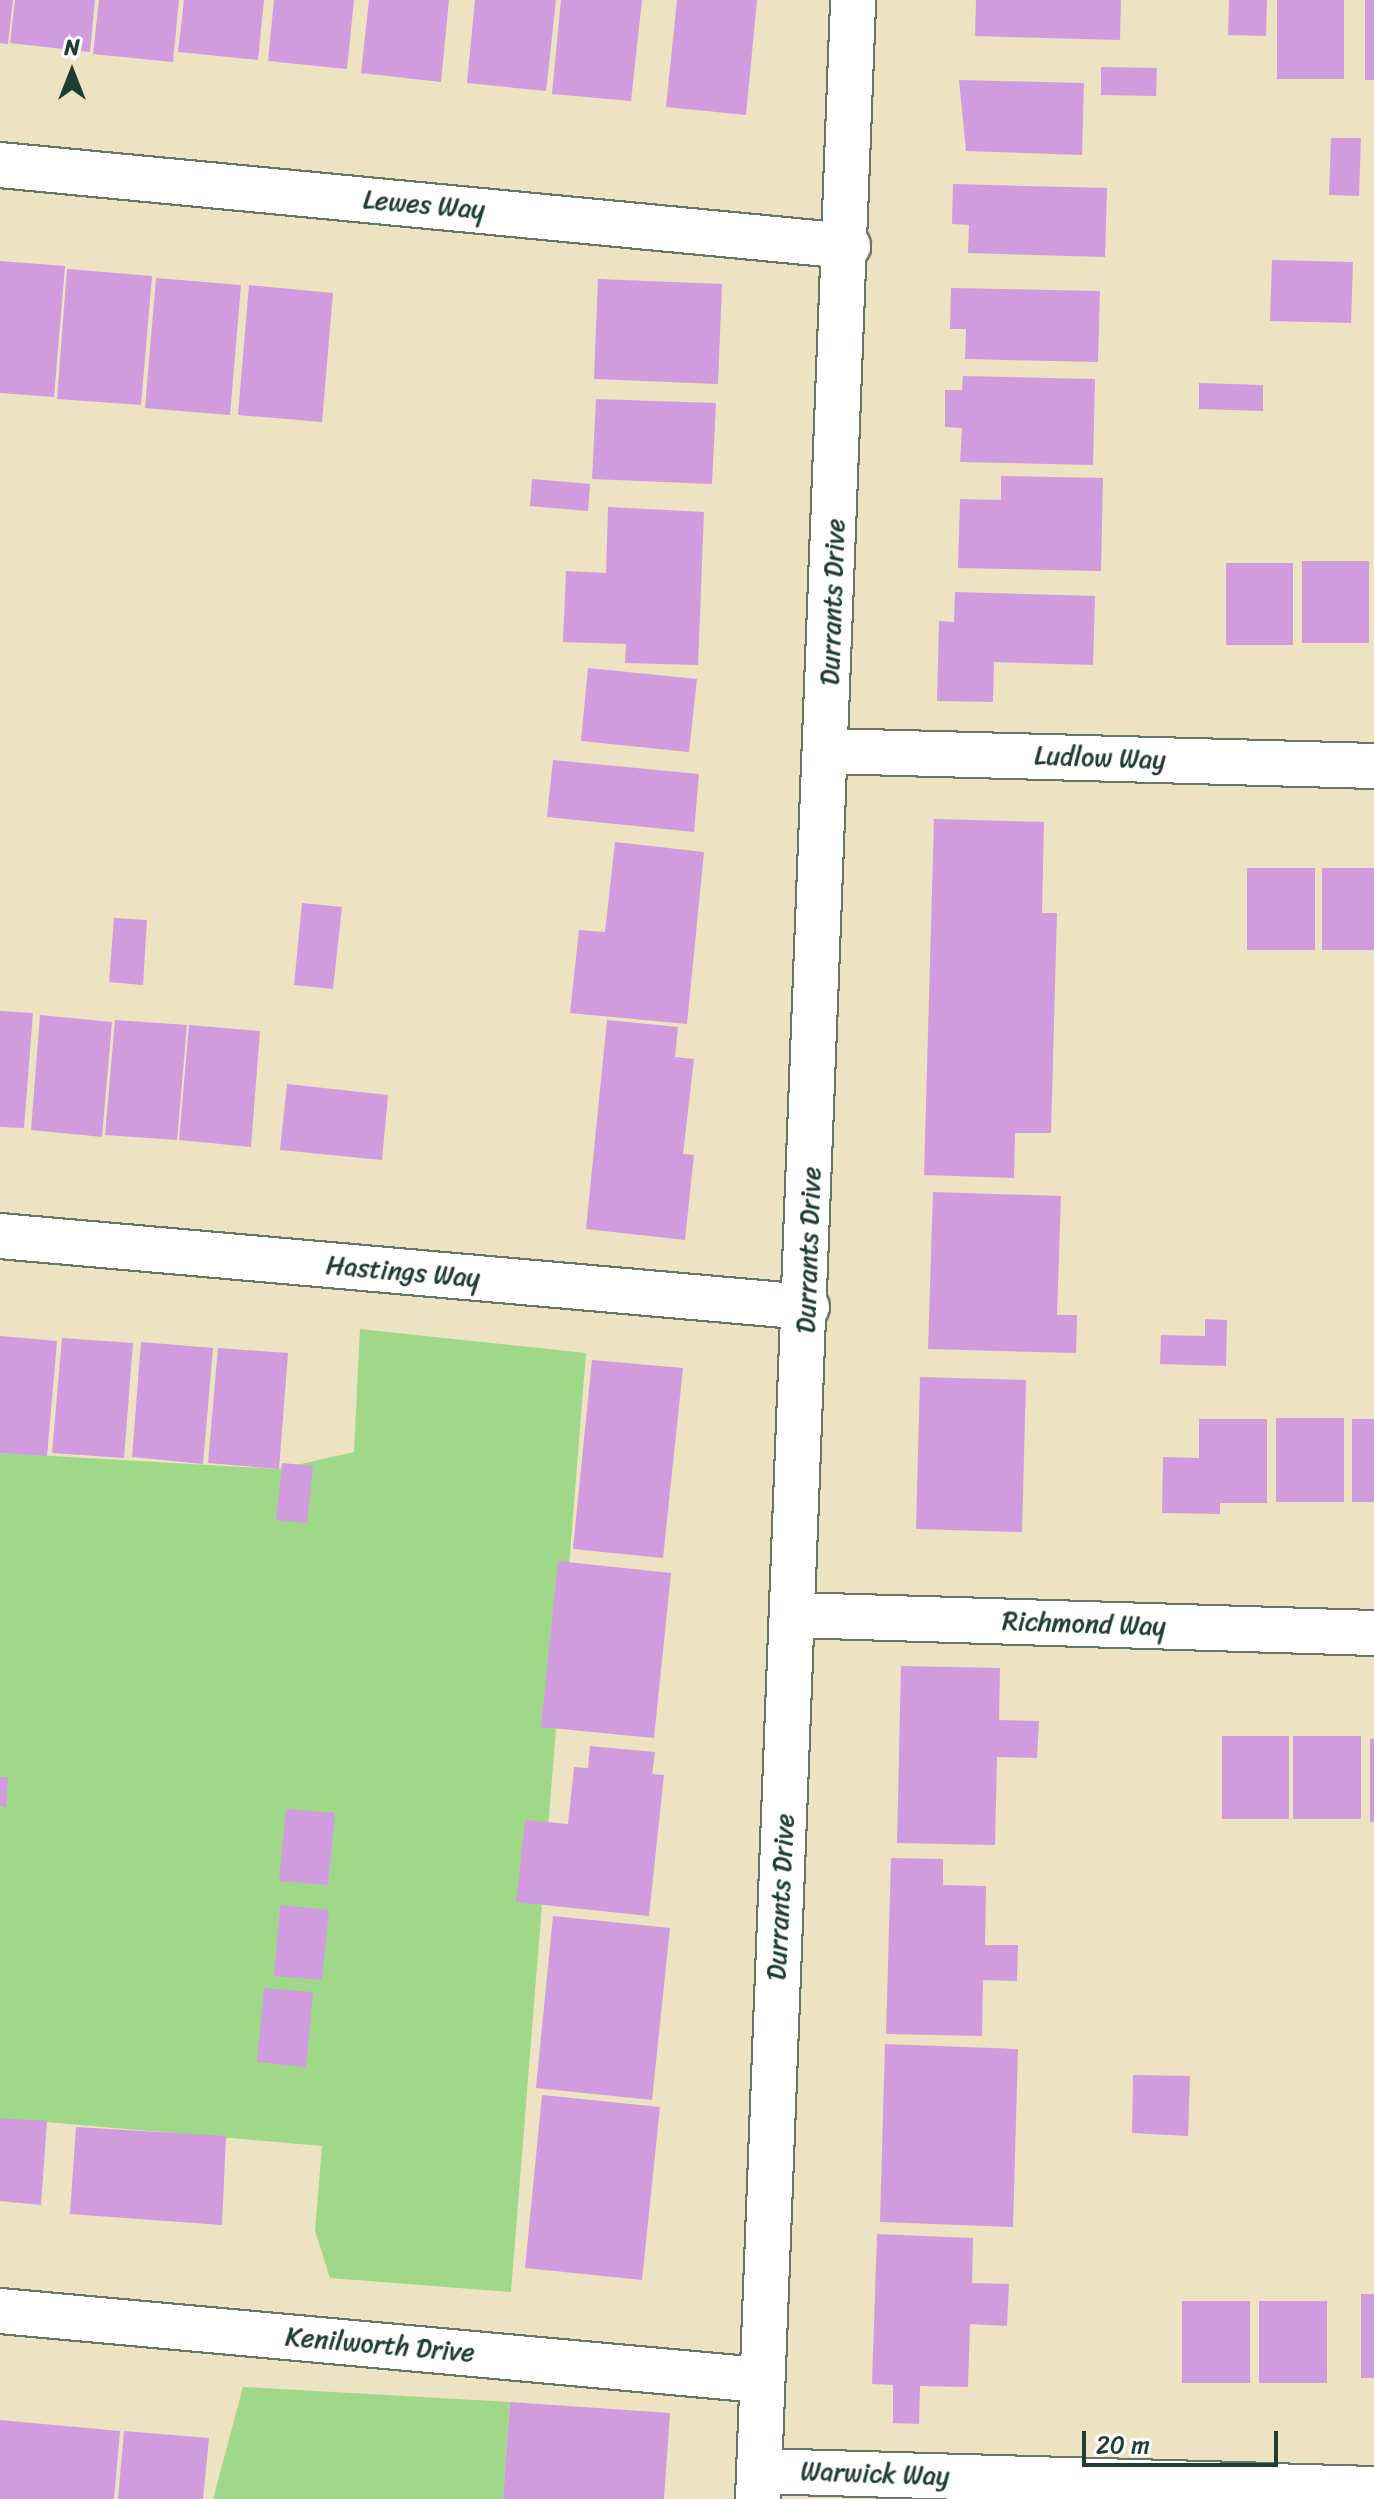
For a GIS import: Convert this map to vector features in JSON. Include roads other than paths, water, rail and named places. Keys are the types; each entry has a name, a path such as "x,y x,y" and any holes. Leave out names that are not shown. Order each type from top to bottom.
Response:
{"street":[{"name":"Durrants Drive","path":"759,2485 760,2380 807,1307 848,246 853,0"},
{"name":"Lewes Way","path":"0,165 848,246"},
{"name":"Ludlow Way","path":"827,751 1374,766"},
{"name":"Hastings Way","path":"0,1236 807,1307"},
{"name":"Richmond Way","path":"794,1615 1374,1633"},
{"name":"Kenilworth Drive","path":"0,2311 760,2380"},
{"name":"Warwick Way","path":"759,2485 1374,2489"}]}
